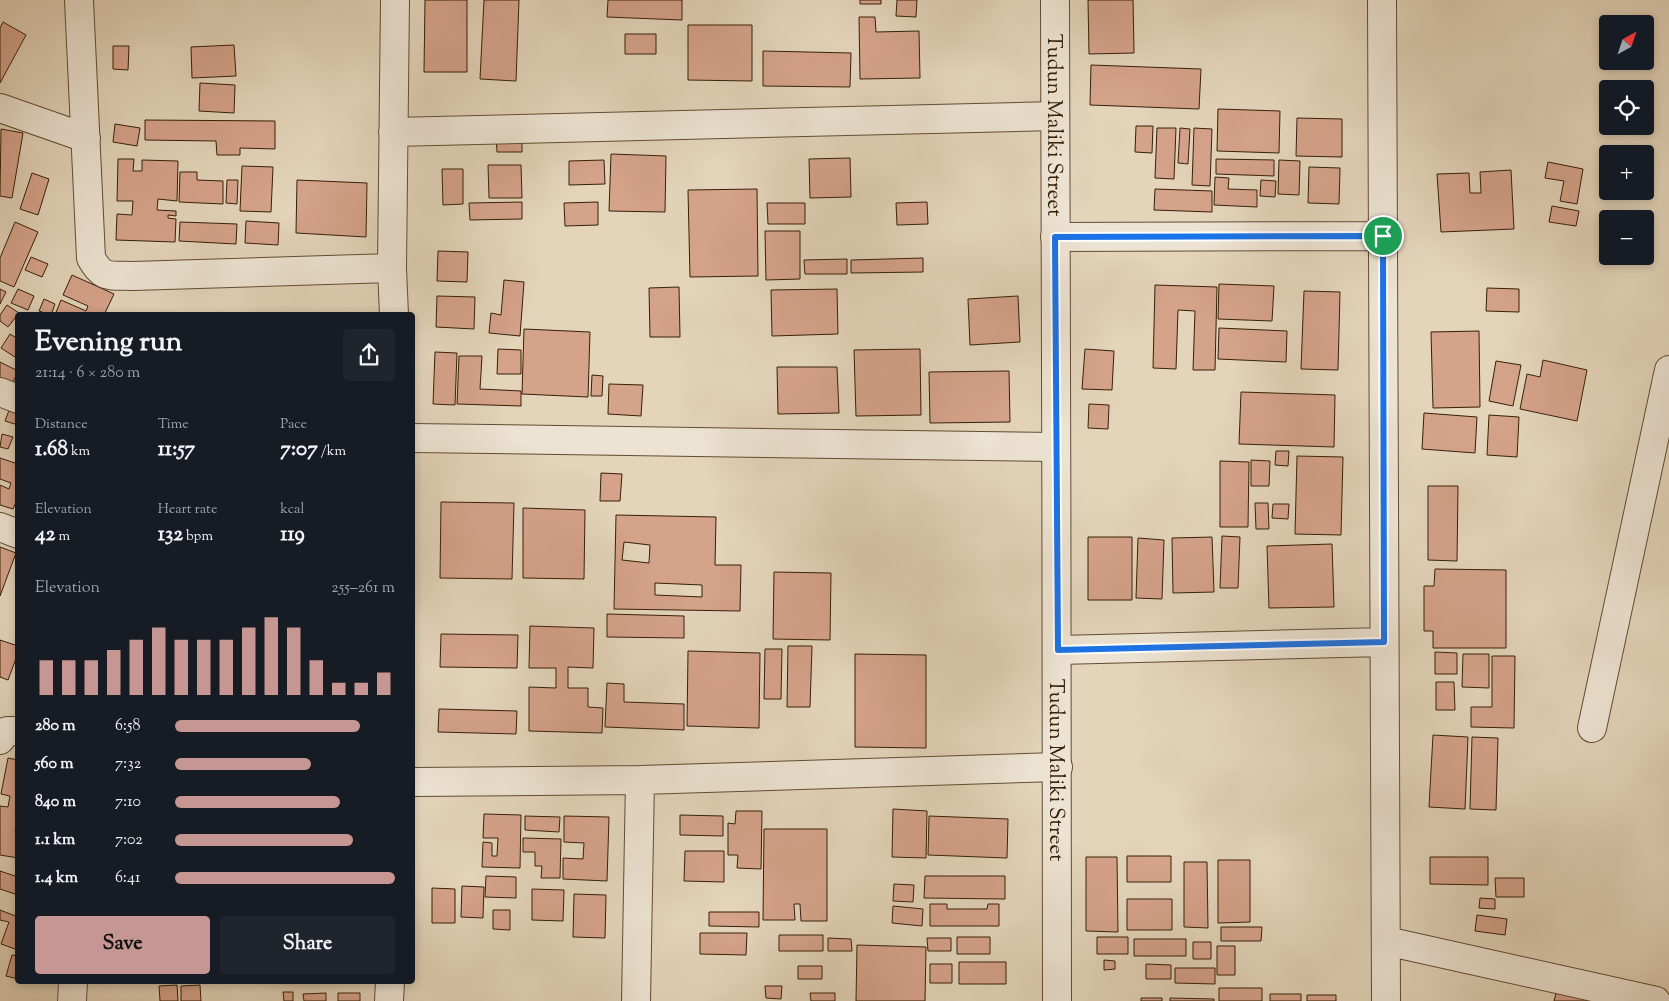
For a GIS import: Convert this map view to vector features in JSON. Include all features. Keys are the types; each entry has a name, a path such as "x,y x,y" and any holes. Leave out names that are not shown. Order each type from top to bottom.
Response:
{"street":[{"path":"80,0 91,258 97,269 105,275 133,276 392,268"},
{"path":"394,312 392,268 395,0"},
{"name":"Tudun Maliki Street","path":"1055,0 1055,447 1058,650 1057,1001"},
{"path":"1382,0 1386,1001"},
{"path":"0,108 86,138"},
{"path":"393,132 1055,116"},
{"path":"1055,237 1383,236"},
{"path":"1592,728 1669,370"},
{"path":"0,392 15,398"},
{"path":"415,438 1055,447"},
{"path":"0,527 15,533"},
{"path":"1058,650 1384,642"},
{"path":"415,782 640,780 1058,767"},
{"path":"636,1001 640,780"},
{"path":"1386,942 1656,1001"},
{"path":"72,1001 73,984"},
{"path":"389,1001 390,984"}],"building":[{"path":"425,0 467,0 467,72 424,72"},
{"path":"484,0 519,0 516,81 480,79"},
{"path":"608,0 682,0 682,20 607,17"},
{"path":"860,0 881,0 881,4 860,4"},
{"path":"897,0 917,0 916,17 896,16"},
{"path":"1088,0 1133,0 1134,53 1089,54"},
{"path":"859,17 875,17 876,32 919,31 920,78 860,79"},
{"path":"3,22 26,35 0,83 0,28"},
{"path":"688,25 752,25 752,81 688,80"},
{"path":"625,34 656,34 656,54 625,54"},
{"path":"234,45 236,76 192,78 191,47"},
{"path":"113,46 129,46 128,70 113,69"},
{"path":"763,51 851,53 850,87 763,86"},
{"path":"1091,65 1201,69 1199,109 1090,105"},
{"path":"200,83 235,85 234,113 199,111"},
{"path":"1218,109 1280,111 1279,153 1217,151"},
{"path":"1297,118 1342,119 1342,157 1296,156"},
{"path":"145,120 275,121 275,149 240,148 240,155 217,155 216,141 145,140"},
{"path":"115,124 140,128 137,146 113,142"},
{"path":"1136,126 1153,126 1152,153 1135,152"},
{"path":"1157,128 1176,128 1174,179 1155,178"},
{"path":"1180,128 1190,129 1188,164 1178,163"},
{"path":"1194,128 1212,129 1210,186 1192,185"},
{"path":"1,129 23,133 12,198 0,196"},
{"path":"496,136 522,136 522,152 497,152"},
{"path":"611,154 666,156 665,212 609,211"},
{"path":"850,158 851,197 810,198 809,159"},
{"path":"118,159 134,159 133,171 142,171 142,160 178,161 177,201 158,199 157,210 176,211 176,216 168,215 168,218 176,219 175,242 116,240 117,214 132,215 133,201 117,201"},
{"path":"1216,159 1274,160 1274,176 1216,174"},
{"path":"604,160 605,184 569,185 569,161"},
{"path":"1279,160 1300,161 1299,195 1278,194"},
{"path":"1548,162 1583,169 1577,204 1560,201 1564,181 1545,178"},
{"path":"488,165 521,165 522,198 489,198"},
{"path":"242,166 273,167 271,212 240,211"},
{"path":"1309,167 1340,168 1339,204 1308,203"},
{"path":"442,169 463,169 463,204 443,205"},
{"path":"1511,170 1514,229 1441,232 1437,174 1469,173 1470,193 1481,193 1480,172"},
{"path":"180,172 197,172 197,180 223,181 223,204 179,202"},
{"path":"32,173 49,179 38,215 20,209"},
{"path":"1215,177 1229,178 1228,189 1257,190 1257,207 1214,205"},
{"path":"227,180 238,180 237,204 226,203"},
{"path":"297,180 367,183 366,237 296,233"},
{"path":"1261,180 1276,181 1275,197 1260,196"},
{"path":"757,189 758,276 690,277 688,190"},
{"path":"1155,189 1212,191 1212,212 1154,210"},
{"path":"522,202 522,219 470,220 469,203"},
{"path":"598,202 598,225 565,226 564,203"},
{"path":"927,202 928,224 897,225 896,203"},
{"path":"767,203 805,203 805,224 768,224"},
{"path":"1552,206 1579,211 1576,226 1549,222"},
{"path":"246,221 279,223 278,245 245,243"},
{"path":"15,222 38,232 14,287 0,281 0,258"},
{"path":"180,222 237,224 236,244 179,241"},
{"path":"765,231 800,231 800,279 766,280"},
{"path":"438,251 468,252 467,282 437,281"},
{"path":"31,257 48,264 42,277 25,270"},
{"path":"923,258 923,272 851,273 851,260"},
{"path":"847,259 847,274 805,274 804,260"},
{"path":"72,275 114,294 105,312 56,312 61,300 86,311 88,306 63,295"},
{"path":"504,280 524,282 520,336 489,333 491,313 501,315"},
{"path":"1219,284 1274,286 1272,321 1218,319"},
{"path":"1155,285 1217,287 1215,370 1193,370 1195,311 1178,310 1176,369 1153,368"},
{"path":"679,287 680,337 650,337 649,288"},
{"path":"1487,288 1519,289 1519,312 1486,311"},
{"path":"0,289 6,292 0,304"},
{"path":"18,289 34,296 28,310 11,303"},
{"path":"837,289 838,334 772,336 771,290"},
{"path":"1304,291 1340,292 1338,370 1301,369"},
{"path":"437,296 475,297 474,329 436,327"},
{"path":"1018,296 1020,342 970,345 968,299"},
{"path":"44,299 55,304 52,312 39,311"},
{"path":"7,305 18,312 15,312 15,318 8,327 0,321 0,315"},
{"path":"1219,328 1287,331 1286,362 1218,359"},
{"path":"524,329 590,332 588,397 522,394"},
{"path":"1479,331 1480,407 1433,408 1431,332"},
{"path":"10,334 15,337 15,357 1,348"},
{"path":"498,349 521,350 521,374 497,374"},
{"path":"920,349 921,415 856,416 854,350"},
{"path":"1085,349 1114,351 1112,390 1082,389"},
{"path":"435,352 457,353 455,405 433,404"},
{"path":"459,356 482,356 480,389 521,391 521,406 457,404"},
{"path":"1543,360 1587,370 1577,421 1520,409 1527,374 1540,377"},
{"path":"1496,361 1521,365 1513,406 1489,401"},
{"path":"0,362 15,370 15,378 10,389 0,384"},
{"path":"777,367 837,367 839,413 778,414"},
{"path":"1009,371 1010,422 930,423 929,372"},
{"path":"592,375 603,376 602,396 591,396"},
{"path":"609,384 643,385 641,416 608,414"},
{"path":"1241,392 1335,395 1334,447 1239,444"},
{"path":"1089,404 1109,405 1108,429 1088,428"},
{"path":"11,405 15,407 15,424 5,421"},
{"path":"1424,413 1477,417 1475,453 1422,449"},
{"path":"1489,415 1519,417 1517,457 1487,455"},
{"path":"2,434 13,437 8,449 0,447"},
{"path":"1276,451 1289,451 1288,466 1275,465"},
{"path":"1297,456 1343,457 1341,535 1295,534"},
{"path":"0,458 15,463 15,504 13,509 0,505 0,485 9,489 11,483 0,479"},
{"path":"1251,460 1270,461 1269,486 1251,486"},
{"path":"1220,461 1249,462 1248,527 1220,527"},
{"path":"601,473 622,474 620,501 600,501"},
{"path":"1428,486 1458,486 1457,561 1428,560"},
{"path":"441,502 514,503 512,579 440,578"},
{"path":"1255,503 1268,503 1269,529 1256,529"},
{"path":"1273,504 1289,504 1288,519 1272,518"},
{"path":"523,508 585,510 584,579 523,578"},
{"path":"616,515 716,517 715,565 741,565 740,611 614,609","holes":["624,542 650,545 649,563 622,560","655,583 702,585 702,597 655,595"]},
{"path":"1222,536 1240,537 1238,588 1220,588"},
{"path":"1088,537 1132,537 1132,600 1088,600"},
{"path":"1212,537 1214,592 1173,593 1172,538"},
{"path":"1138,538 1164,540 1162,599 1136,598"},
{"path":"1332,544 1334,607 1269,608 1267,546"},
{"path":"0,547 15,553 15,556 0,596"},
{"path":"1435,569 1506,570 1506,648 1433,648 1433,631 1424,631 1424,586 1434,586"},
{"path":"774,572 831,573 830,640 773,639"},
{"path":"607,614 684,616 684,638 607,637"},
{"path":"530,626 594,628 593,668 568,667 568,688 588,688 588,707 603,708 602,733 529,731 529,687 556,688 556,668 529,668"},
{"path":"441,634 518,635 517,668 440,667"},
{"path":"0,640 15,645 15,661 8,680 0,677"},
{"path":"788,646 812,646 810,707 787,707"},
{"path":"765,649 782,649 781,699 764,699"},
{"path":"688,651 760,653 759,728 687,726"},
{"path":"1435,652 1457,653 1457,674 1435,674"},
{"path":"855,654 926,655 926,748 855,747"},
{"path":"1463,654 1489,654 1489,688 1462,687"},
{"path":"1492,656 1515,656 1514,728 1471,727 1471,707 1492,707"},
{"path":"1436,682 1454,682 1455,710 1436,710"},
{"path":"607,683 624,684 624,702 684,704 684,730 605,727"},
{"path":"439,709 517,711 516,734 438,732"},
{"path":"1433,735 1468,737 1465,809 1429,807"},
{"path":"1472,737 1498,738 1496,810 1470,809"},
{"path":"8,758 15,759 15,858 0,855 0,806 8,807 10,796 1,794"},
{"path":"893,809 927,811 926,858 892,857"},
{"path":"736,811 762,811 761,869 737,868 738,855 728,855 728,823 735,824"},
{"path":"484,814 521,815 520,868 482,867 483,842 492,843 492,856 497,856 498,838 483,838"},
{"path":"680,815 723,816 723,836 680,835"},
{"path":"525,816 560,817 559,832 525,830"},
{"path":"564,816 609,817 607,881 563,879 563,858 583,859 584,843 564,842"},
{"path":"929,816 1008,819 1007,858 928,855"},
{"path":"764,829 827,829 827,921 801,921 800,904 794,904 795,920 763,920"},
{"path":"523,838 561,839 560,878 541,878 542,866 535,866 535,852 523,852"},
{"path":"685,851 724,851 724,882 684,881"},
{"path":"1127,856 1171,856 1171,882 1127,882"},
{"path":"1086,857 1117,857 1118,932 1086,931"},
{"path":"1430,857 1488,857 1488,885 1430,884"},
{"path":"1218,860 1250,860 1250,922 1218,923"},
{"path":"1184,862 1207,862 1208,928 1184,927"},
{"path":"0,871 15,876 15,894 0,889"},
{"path":"486,876 516,877 516,898 485,897"},
{"path":"925,876 1005,876 1005,899 924,898"},
{"path":"1495,878 1524,878 1524,897 1496,897"},
{"path":"894,884 914,885 913,902 893,901"},
{"path":"462,886 484,887 483,918 461,917"},
{"path":"432,888 455,889 455,923 432,923"},
{"path":"532,889 564,890 563,921 532,920"},
{"path":"574,894 606,895 605,938 573,937"},
{"path":"1480,898 1495,899 1495,909 1479,908"},
{"path":"1127,899 1172,899 1172,930 1127,930"},
{"path":"930,904 947,904 947,909 987,909 988,904 999,904 999,926 930,926"},
{"path":"893,906 923,909 922,926 892,923"},
{"path":"0,910 15,916 15,949 1,944 9,922 0,920"},
{"path":"493,910 510,910 510,930 493,929"},
{"path":"709,912 759,912 759,927 709,926"},
{"path":"1477,915 1507,919 1505,935 1475,931"},
{"path":"1221,927 1262,927 1261,941 1221,941"},
{"path":"700,933 747,933 746,955 700,954"},
{"path":"779,935 823,935 823,951 779,951"},
{"path":"957,937 990,937 990,954 957,954"},
{"path":"1097,937 1128,937 1128,954 1097,954"},
{"path":"828,938 851,939 852,951 828,951"},
{"path":"927,938 951,938 951,951 928,951"},
{"path":"1134,939 1186,939 1186,956 1134,956"},
{"path":"1193,942 1211,942 1211,959 1193,959"},
{"path":"857,945 926,947 925,1001 856,1001"},
{"path":"1217,946 1235,946 1235,975 1217,975"},
{"path":"12,955 15,956 15,978 6,976"},
{"path":"1104,960 1115,961 1115,969 1104,970"},
{"path":"959,962 1006,962 1006,984 959,984"},
{"path":"930,964 952,964 952,983 930,983"},
{"path":"1146,964 1171,965 1171,979 1146,979"},
{"path":"798,966 822,966 822,979 798,979"},
{"path":"1175,968 1215,968 1215,984 1175,983"},
{"path":"1559,982 1597,1001 1554,1001"},
{"path":"177,985 178,1001 160,1001 159,986"},
{"path":"200,985 201,1001 181,1001 181,986"},
{"path":"765,986 782,986 781,999 766,998"},
{"path":"1219,988 1262,988 1262,1001 1219,1001"},
{"path":"283,992 293,992 293,1001 284,1001"},
{"path":"326,993 326,1001 304,1001 303,994"},
{"path":"338,993 360,993 360,1001 338,1001"},
{"path":"810,993 835,993 835,1001 811,1001"},
{"path":"1270,994 1301,994 1301,1001 1270,1001"},
{"path":"1307,995 1336,995 1336,1001 1307,1001"},
{"path":"1141,998 1162,998 1162,1001 1141,1001"},
{"path":"1170,998 1214,999 1214,1001 1170,1001"}],"route":[{"path":"1383,236 1384,642 1058,650 1055,447 1055,237 1383,236"}]}
